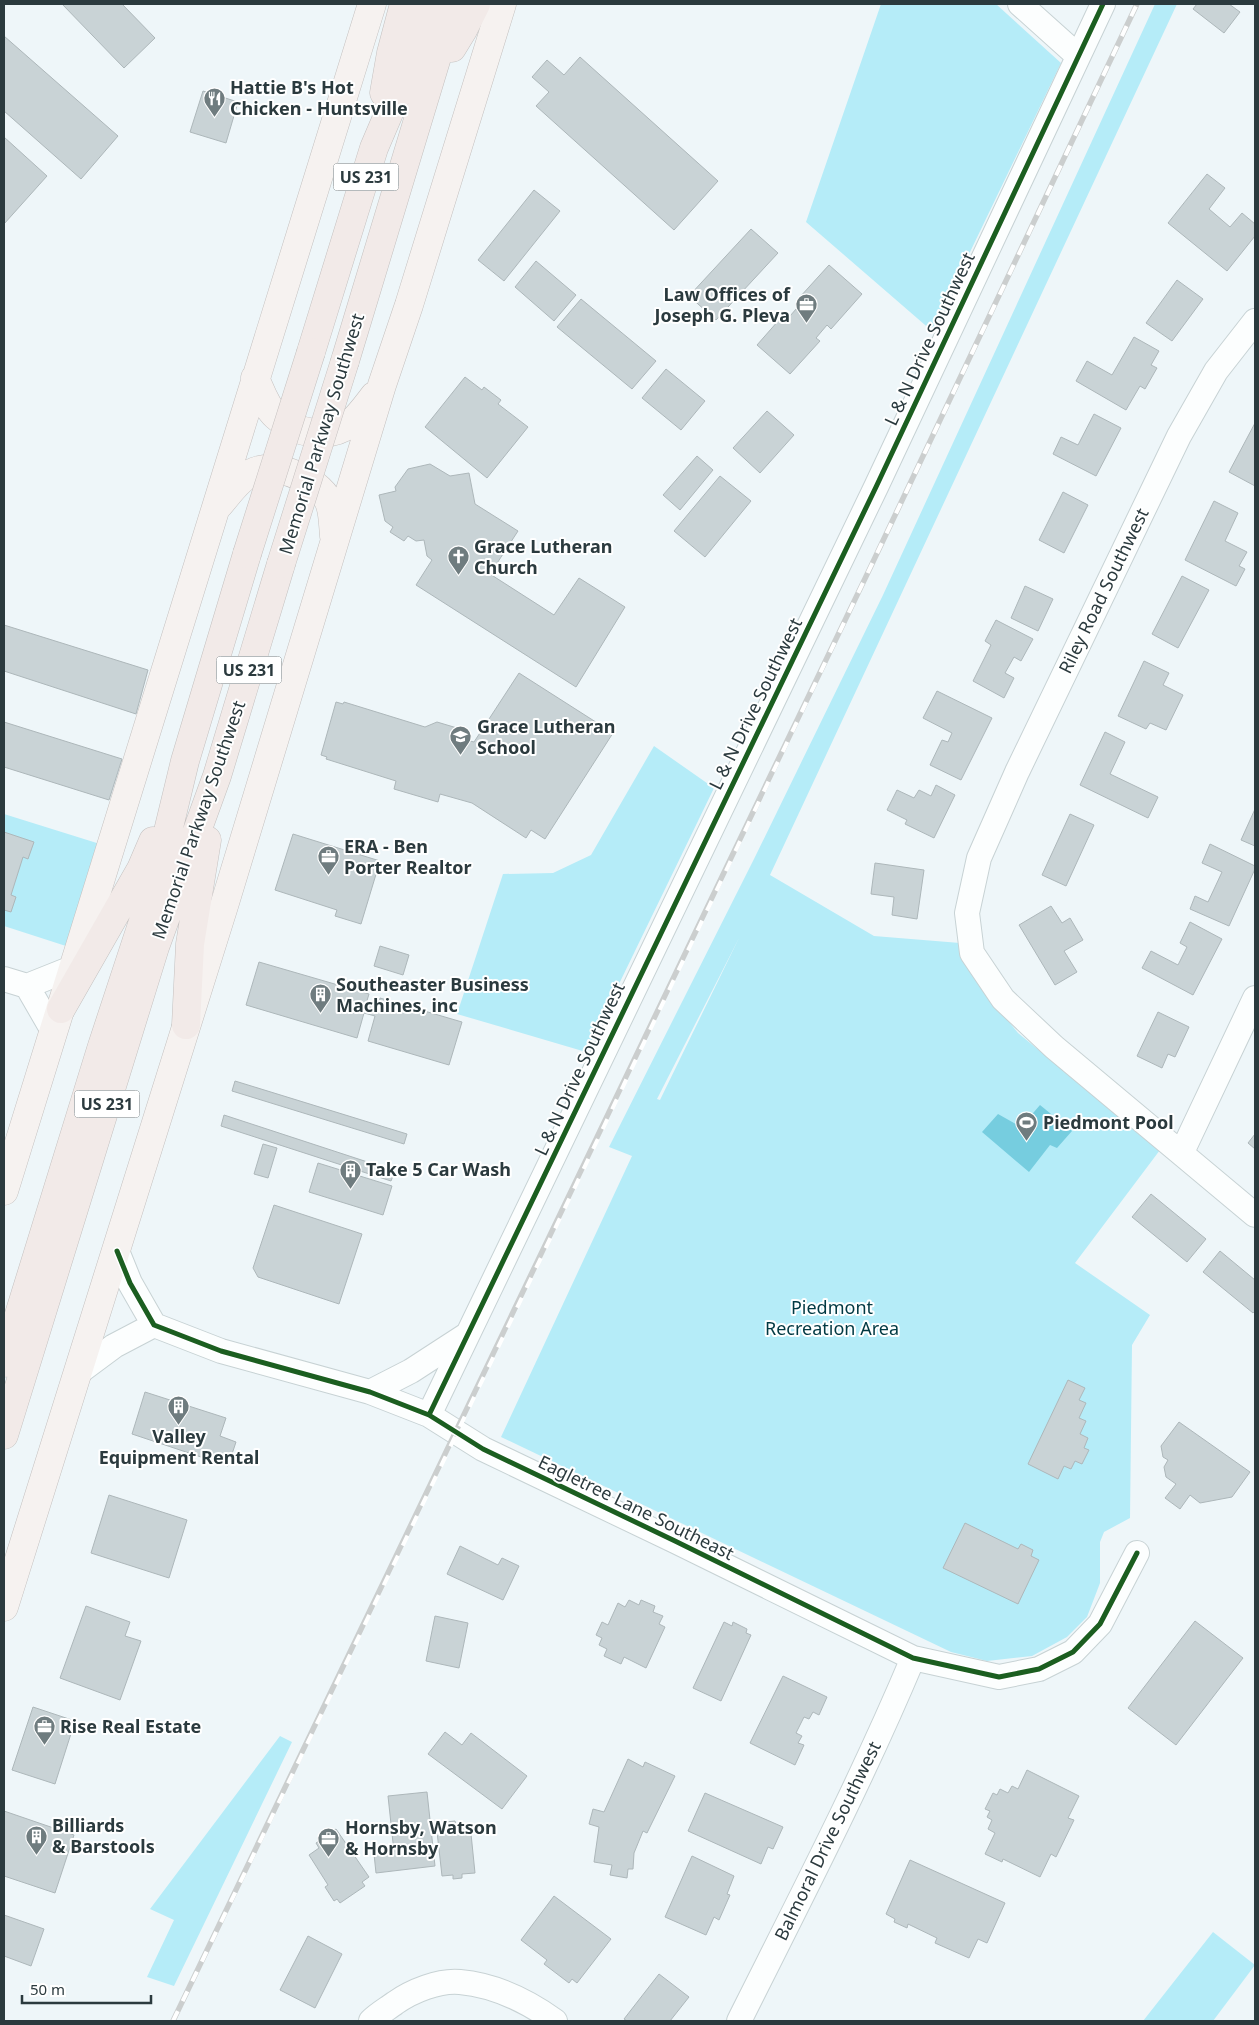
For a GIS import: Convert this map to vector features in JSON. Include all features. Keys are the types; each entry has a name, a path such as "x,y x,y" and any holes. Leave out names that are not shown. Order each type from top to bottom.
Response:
{"highway":[{"path":"374,148 391,53 404,4"},
{"name":"Memorial Parkway Southwest","path":"4,1363 102,1046 155,885 181,778 247,554 374,148 403,80 428,4"},
{"name":"Memorial Parkway Southwest","path":"4,1435 75,1211 155,947 217,776 453,4"},
{"path":"430,83 463,30 476,4"},
{"path":"186,1025 190,944 217,776"},
{"path":"57,1020 141,869 181,778"}],"main road":[{"path":"4,1191 372,4"},
{"path":"4,1607 224,906 382,384 409,305 502,4"},
{"path":"255,378 266,402 275,415 294,429 316,433 335,432 351,423 365,408 382,384"},
{"path":"214,511 242,479 260,470 283,470 300,476 320,488 330,504 335,540"}],"street":[{"path":"1020,4 1078,56"},
{"name":"L & N Drive Southwest","path":"429,1415 880,478 1103,4"},
{"name":"Riley Road Southwest","path":"1255,322 1216,371 1179,436 1017,772 979,858 967,913 972,953 1003,999 1054,1047 1182,1152 1255,1215"},
{"path":"27,986 72,968"},
{"path":"4,979 27,986 57,1020"},
{"path":"1182,1152 1255,998"},
{"path":"79,1372 114,1346 154,1326 130,1283 116,1251"},
{"name":"Eagletree Lane Southeast","path":"154,1326 221,1351 370,1392 429,1415 483,1449 913,1658 999,1677 1039,1669 1073,1652 1100,1624 1137,1553"},
{"path":"370,1392 410,1371 468,1334"},
{"name":"Balmoral Drive Southwest","path":"739,2021 838,1823 889,1716 913,1658"},
{"path":"371,2021 408,1994 436,1985 459,1982 497,1990 534,2006 555,2021"}],"green space":[{"path":"881,4 996,4 1061,63 932,331 806,222"},
{"name":"Piedmont Recreation Area","path":"1155,4 1177,4 770,875 874,936 960,943 979,985 1018,1033 1160,1150 1075,1263 1150,1315 1132,1345 1130,1518 1104,1532 1100,1542 1100,1583 1087,1617 1067,1637 1032,1656 987,1661 951,1652 501,1437 632,1156 609,1147 754,859 883,595","holes":["739,938 660,1100 657,1099"]},
{"path":"654,746 714,788 586,1052 457,1014 503,874 553,873 591,855"},
{"path":"4,814 100,844 69,947 4,926"},
{"path":"280,1736 292,1742 174,1986 147,1977 174,1920 150,1909"},
{"path":"1213,1932 1255,1965 1213,2021 1143,2021"}],"shaded area":[{"path":"1040,1105 1072,1131 1057,1148 1050,1145 1029,1172 982,1132 998,1114 1021,1127"}],"building":[{"path":"62,4 122,4 155,38 124,68"},
{"path":"1197,4 1229,4 1240,12 1224,33 1193,9"},
{"path":"4,36 118,136 81,179 4,111"},
{"path":"580,57 718,181 674,230 536,106 549,92 532,77 547,60 564,75"},
{"name":"Hattie B's Hot Chicken - Huntsville","path":"203,91 238,102 226,143 190,132"},
{"path":"4,137 47,176 4,224"},
{"path":"1207,174 1225,188 1209,209 1230,227 1242,213 1255,224 1255,236 1227,271 1168,223"},
{"path":"534,190 560,211 504,281 478,260"},
{"path":"751,229 778,253 716,320 689,296"},
{"path":"536,261 576,295 554,321 515,287"},
{"path":"829,265 862,294 831,329 827,325 816,338 820,341 790,374 757,345 786,312 790,316 803,301 799,298"},
{"path":"1177,280 1203,299 1172,341 1146,323"},
{"path":"581,299 656,361 632,389 557,327"},
{"path":"1134,337 1159,351 1151,365 1157,368 1145,389 1140,386 1126,410 1076,381 1087,361 1112,375"},
{"path":"666,369 705,401 681,430 642,398"},
{"path":"465,377 482,390 484,387 501,400 498,404 528,427 487,478 425,427"},
{"path":"767,411 794,435 760,473 733,448"},
{"path":"1094,414 1121,428 1096,476 1053,454 1061,437 1078,445"},
{"path":"1255,423 1255,486 1229,472"},
{"path":"697,456 713,470 680,510 663,495"},
{"name":"Grace Lutheran Church","path":"430,464 450,476 469,473 475,504 518,531 490,574 554,615 579,578 625,607 576,687 416,585 432,560 427,556 424,540 416,541 408,536 404,541 390,532 393,527 385,521 379,495 396,491 395,487 408,469"},
{"path":"720,476 751,501 705,557 674,531"},
{"path":"1063,492 1088,505 1064,553 1039,540"},
{"path":"1214,501 1238,513 1225,541 1247,552 1239,566 1245,569 1236,586 1185,560"},
{"path":"1182,576 1209,590 1178,648 1152,634"},
{"path":"1025,586 1053,599 1038,631 1011,618"},
{"path":"996,620 1033,639 1021,661 1014,657 1005,673 1014,678 1004,698 973,681 991,645 985,641"},
{"path":"4,625 148,670 136,714 4,671"},
{"path":"1144,661 1169,673 1163,685 1183,695 1166,730 1150,723 1146,729 1118,716"},
{"name":"Grace Lutheran School","path":"519,673 613,733 545,839 531,830 526,838 472,803 440,794 438,802 394,789 396,781 326,759 327,757 321,755 336,702 343,704 344,702 425,727 437,722 457,728 462,739 474,742"},
{"path":"937,691 992,718 961,780 930,765 942,740 948,742 952,733 923,718"},
{"path":"4,722 122,759 109,800 4,767"},
{"path":"1105,732 1125,742 1110,774 1158,797 1148,818 1080,785"},
{"path":"936,785 955,795 934,838 905,824 907,820 887,810 897,790 914,798 919,790 931,796"},
{"path":"1255,809 1255,846 1241,840"},
{"path":"1070,814 1094,825 1066,886 1042,875"},
{"path":"4,832 34,842 28,859 23,857 11,895 16,897 11,912 4,910"},
{"name":"ERA - Ben Porter Realtor","path":"293,834 380,861 361,924 335,916 337,910 275,890"},
{"path":"1210,844 1255,866 1229,926 1190,909 1195,896 1208,902 1222,872 1202,863"},
{"path":"875,863 924,870 917,919 892,915 894,897 871,894"},
{"path":"1051,906 1062,923 1070,918 1083,940 1064,951 1077,972 1055,985 1019,925"},
{"path":"1190,922 1222,939 1193,995 1142,968 1151,951 1178,965 1187,947 1180,943"},
{"path":"380,946 409,955 403,975 374,966"},
{"name":"Southeaster Business Machines, inc","path":"259,962 369,994 366,1004 378,1007 380,998 462,1022 449,1065 368,1041 375,1016 364,1013 357,1038 246,1005"},
{"path":"1158,1012 1189,1027 1175,1057 1168,1054 1162,1068 1137,1056"},
{"path":"235,1081 407,1134 404,1144 232,1091"},
{"path":"224,1115 395,1171 391,1181 221,1126"},
{"path":"1255,1134 1255,1149 1248,1143"},
{"path":"263,1144 277,1148 268,1178 254,1174"},
{"name":"Take 5 Car Wash","path":"318,1163 392,1186 383,1215 309,1192"},
{"path":"1151,1194 1206,1239 1187,1262 1132,1217"},
{"path":"274,1205 362,1234 339,1304 258,1277 253,1268"},
{"path":"1220,1251 1255,1280 1255,1311 1253,1313 1203,1272"},
{"path":"1068,1380 1085,1388 1079,1400 1086,1403 1079,1418 1086,1421 1080,1434 1088,1438 1084,1448 1089,1450 1082,1464 1075,1461 1071,1469 1064,1466 1058,1479 1028,1464"},
{"name":"Valley Equipment Rental","path":"145,1392 226,1418 220,1436 236,1442 228,1466 132,1434"},
{"path":"1179,1422 1250,1472 1232,1497 1200,1503 1190,1495 1180,1509 1165,1498 1176,1484 1166,1477 1164,1467 1168,1460 1163,1457 1161,1446"},
{"path":"109,1495 187,1520 169,1578 91,1553"},
{"path":"965,1523 1018,1549 1021,1544 1033,1550 1031,1556 1039,1560 1018,1604 943,1568"},
{"path":"460,1546 498,1565 502,1558 519,1566 503,1600 447,1574"},
{"path":"629,1600 639,1605 641,1600 655,1606 653,1612 663,1616 659,1624 665,1627 646,1668 624,1657 621,1664 604,1656 607,1649 599,1645 602,1638 596,1635 602,1622 608,1625 618,1603 625,1607"},
{"path":"86,1606 130,1622 125,1636 141,1641 120,1700 60,1678"},
{"path":"435,1616 468,1623 459,1668 426,1661"},
{"path":"1195,1621 1243,1658 1176,1745 1128,1708"},
{"path":"724,1622 732,1626 733,1622 747,1629 746,1633 751,1635 721,1701 693,1688"},
{"path":"783,1676 827,1697 819,1715 813,1712 809,1719 804,1717 796,1733 802,1736 798,1743 804,1745 795,1765 750,1743"},
{"name":"Rise Real Estate","path":"33,1707 75,1721 55,1784 12,1770"},
{"path":"445,1732 462,1745 471,1733 527,1776 502,1809 428,1754"},
{"path":"628,1759 643,1767 645,1762 675,1776 647,1833 643,1831 634,1853 633,1869 628,1869 627,1878 610,1875 612,1865 594,1862 599,1827 589,1824 593,1809 604,1812"},
{"path":"1027,1770 1079,1796 1068,1818 1074,1820 1056,1857 1051,1854 1040,1877 1003,1859 1002,1862 985,1854 995,1833 988,1829 992,1820 987,1817 990,1811 985,1809 993,1793 997,1795 1000,1789 1008,1793 1012,1786 1018,1789"},
{"path":"427,1792 435,1866 376,1873 374,1854 394,1852 388,1796"},
{"path":"705,1793 783,1827 773,1849 768,1847 761,1864 688,1831"},
{"name":"Billiards & Barstools","path":"4,1811 74,1835 55,1893 4,1876"},
{"path":"455,1821 456,1825 470,1824 475,1873 462,1874 462,1878 453,1879 453,1875 442,1876 436,1823"},
{"path":"336,1829 369,1877 362,1882 365,1886 340,1903 337,1899 334,1901 325,1887 328,1885 309,1855 319,1848 316,1843"},
{"path":"692,1856 734,1876 727,1894 730,1895 719,1920 714,1917 706,1935 665,1917"},
{"path":"910,1860 1005,1903 987,1943 978,1939 969,1958 935,1943 937,1938 908,1924 907,1928 894,1922 895,1919 886,1914"},
{"path":"554,1896 611,1939 577,1983 572,1979 569,1983 544,1964 547,1960 521,1940"},
{"path":"4,1915 44,1929 31,1966 4,1956"},
{"path":"308,1936 342,1954 315,2008 280,1990"},
{"path":"659,1974 689,1997 670,2021 627,2021 624,2019"}],"railway":[{"path":"173,2021 658,1014 1137,4"}],"cycle path":[{"path":"429,1415 876,487 1103,4"},
{"path":"117,1251 130,1283 154,1325 221,1351 370,1392 429,1415 483,1449 913,1658 999,1677 1039,1669 1073,1652 1100,1624 1137,1553"}],"place":[{"name":"Hattie B's Hot Chicken - Huntsville","path":"214,117"},
{"name":"Law Offices of Joseph G. Pleva","path":"806,324"},
{"name":"Grace Lutheran Church","path":"458,576"},
{"name":"Grace Lutheran School","path":"461,756"},
{"name":"ERA - Ben Porter Realtor","path":"328,876"},
{"name":"Southeaster Business Machines, inc","path":"320,1014"},
{"name":"Piedmont Pool","path":"1027,1142"},
{"name":"Take 5 Car Wash","path":"350,1189"},
{"name":"Valley Equipment Rental","path":"179,1426"},
{"name":"Rise Real Estate","path":"44,1746"},
{"name":"Billiards & Barstools","path":"36,1855"},
{"name":"Hornsby, Watson & Hornsby","path":"329,1857"}]}
